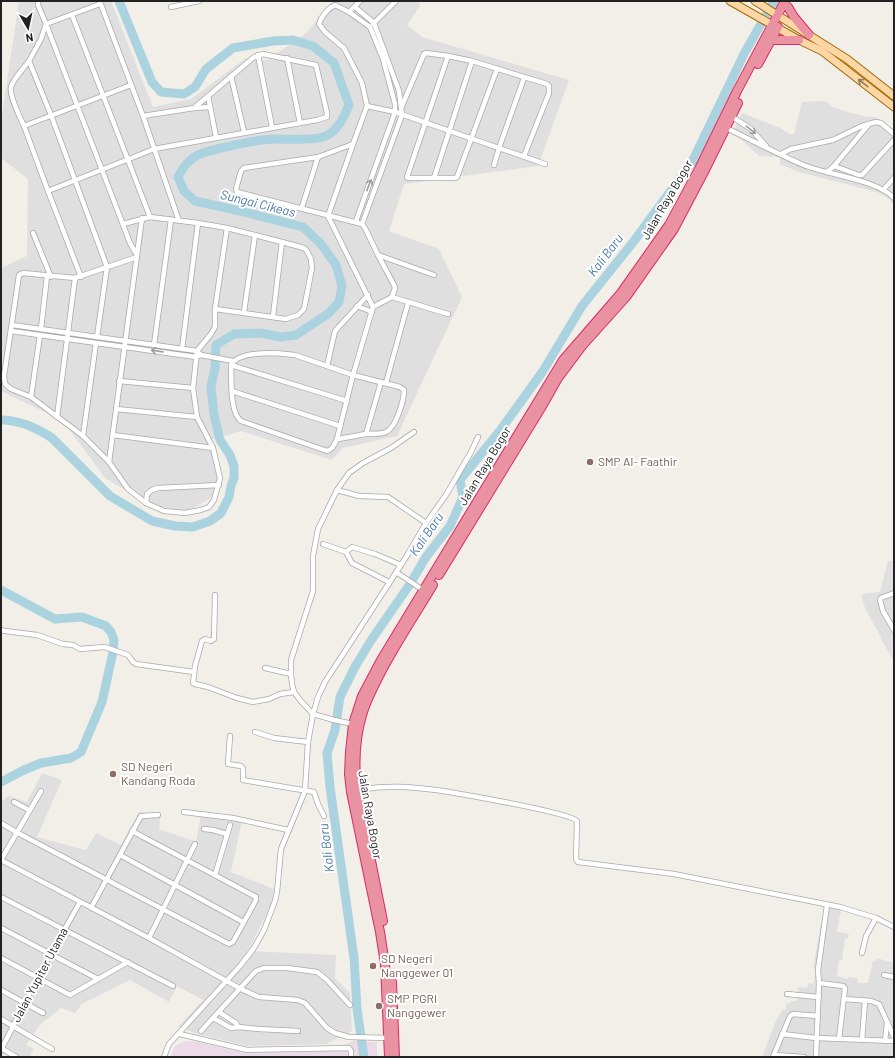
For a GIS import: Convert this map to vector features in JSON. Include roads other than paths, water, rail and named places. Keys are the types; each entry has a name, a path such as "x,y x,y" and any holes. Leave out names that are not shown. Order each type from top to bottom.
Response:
{"highway":[{"name":"Jalan Raya Bogor","path":"354,791 355,752 358,728 368,697 386,662 558,378 582,346 626,297 674,229 712,149 737,91 772,25 788,3"},
{"path":"788,3 794,17 809,35"},
{"name":"Jalan Raya Bogor","path":"389,1057 388,1038 391,964 386,931 349,767 353,724 362,696 423,590 535,407 551,377 577,342 621,293 669,225 712,149 726,128 771,40 772,25"},
{"path":"771,40 799,40"},
{"name":"Jalan Raya Bogor","path":"388,1038 395,1057"}],"main road":[{"path":"730,1 799,40 822,51 894,106"},
{"path":"757,2 847,59 894,96"}],"street":[{"path":"38,1 38,5 102,170 130,242 137,256"},
{"path":"171,7 199,1"},
{"path":"349,12 360,1"},
{"path":"372,25 396,1"},
{"path":"46,24 72,15 100,2 144,116 179,220"},
{"path":"232,363 232,391 234,412 236,417 241,421 327,451 334,447 373,307 328,216 367,106 362,83 344,48 325,32 319,24 324,16 335,5 372,25 392,90 395,112 356,221"},
{"path":"355,7 372,25 399,91 402,115 362,224"},
{"path":"72,15 150,217"},
{"path":"46,24 41,39 29,61 12,83 11,89 13,99 81,277"},
{"path":"48,191 154,149 300,123 327,116 316,65 263,54 254,57 194,108"},
{"path":"401,108 424,54 448,56 472,61 547,84 549,86 549,93 524,156"},
{"path":"258,55 272,128"},
{"path":"448,56 407,176 408,178 457,177 497,69"},
{"path":"287,58 300,123"},
{"path":"29,61 51,115 107,267 97,337"},
{"path":"434,178 472,61"},
{"path":"231,76 244,132"},
{"path":"494,165 524,78"},
{"path":"24,126 131,85"},
{"path":"399,91 408,91"},
{"path":"208,96 216,137"},
{"path":"367,106 395,112 545,164"},
{"path":"144,116 210,107"},
{"path":"731,116 752,129 767,148"},
{"path":"781,154 791,149 833,140 862,126 876,122 881,123 894,134"},
{"path":"827,172 834,166 869,124"},
{"path":"726,128 806,166 865,182 883,190 894,198"},
{"path":"834,166 862,175 894,140"},
{"path":"353,144 318,157 244,168 241,171 236,189 237,192 302,207 328,216 356,221 362,224 366,228 395,288 392,297 373,307"},
{"path":"302,207 318,157"},
{"path":"883,190 894,178"},
{"path":"123,224 150,217 179,220 227,228 304,248 307,251 311,259 312,268 304,309 298,316 286,319 215,309"},
{"path":"109,462 142,218"},
{"path":"154,345 171,220"},
{"path":"182,349 198,223"},
{"path":"137,256 75,278 23,274 19,275 4,376 6,384 10,389 31,397 83,436 109,462 128,489 146,502 164,511 185,513 197,511 209,507 214,500 220,478 213,448 197,418 193,388 198,354 213,331 227,228"},
{"path":"33,233 49,277 41,329"},
{"path":"244,312 255,235"},
{"path":"273,316 282,242"},
{"path":"378,255 434,275"},
{"path":"57,417 75,278"},
{"path":"326,366 335,331 368,295"},
{"path":"392,297 448,314"},
{"path":"366,434 408,303"},
{"path":"357,306 372,312"},
{"path":"12,325 182,349 198,354"},
{"path":"11,331 209,356 227,360 232,363 346,401"},
{"path":"31,397 40,335"},
{"path":"83,436 96,342"},
{"path":"232,363 248,354 275,353 295,355 353,375 400,387 404,390 398,415 391,429 387,432 337,439"},
{"path":"120,381 193,388"},
{"path":"232,391 340,426"},
{"path":"116,409 197,418"},
{"path":"353,724 340,722 313,714 294,692 291,674 291,660 313,591 313,556 318,529 343,480 353,470 391,448 414,432"},
{"path":"113,435 213,448"},
{"path":"164,1057 169,1044 180,1034 227,982 254,948 264,930 277,892 279,857 288,830 305,791 308,742 318,697 325,682 446,494 478,438"},
{"path":"146,502 145,497 147,494 158,488 219,485"},
{"path":"338,490 359,496 388,497 426,523"},
{"path":"323,544 346,552 352,563 390,582"},
{"path":"346,552 352,547 362,549 401,565"},
{"path":"396,572 423,590"},
{"path":"894,593 881,598 880,600 883,611 894,630"},
{"path":"215,595 214,639 211,641 205,639 202,641 194,672 193,683 253,702 269,699 280,694 294,692"},
{"path":"1,630 37,635 63,644 73,645 80,650 105,647 128,655 136,664 194,672"},
{"path":"264,668 291,674"},
{"path":"255,732 274,738 308,742"},
{"path":"230,736 228,764 241,766 243,768 243,780 314,792 324,816"},
{"path":"354,791 406,788 431,789 504,802 564,816 576,820 577,822 576,859 578,862 674,874 827,905 840,906 876,918 894,927"},
{"path":"41,791 1,860 149,938 241,989 259,997 298,1000 304,1003 330,1031 349,1037 388,1038"},
{"path":"14,802 29,810"},
{"path":"184,812 233,818 288,830"},
{"path":"91,908 141,816 158,815"},
{"path":"1,823 229,944 233,942 256,900 256,897 132,831"},
{"path":"215,875 230,826"},
{"path":"204,829 227,834"},
{"path":"149,938 195,844"},
{"path":"120,855 243,922"},
{"path":"1,897 173,986"},
{"name":"Jalan Yupiter Utama","path":"1,1049 50,954 80,902"},
{"path":"816,1057 819,997 818,970 827,905"},
{"path":"862,953 866,936 876,918"},
{"path":"1,928 98,979"},
{"path":"1,958 70,995 128,962"},
{"path":"201,1031 256,972 264,968 287,968 317,972 327,980 350,1005"},
{"path":"884,975 894,977"},
{"path":"819,983 844,986 844,999 839,1039"},
{"path":"1,990 43,1013"},
{"path":"787,994 819,997"},
{"path":"844,999 875,1002 878,1004 894,1036"},
{"path":"862,1040 866,1001"},
{"path":"219,1012 236,1023 238,1027"},
{"path":"804,1057 773,1056 791,1015 818,1016"},
{"path":"213,1018 228,1027 259,1030 298,1031"},
{"path":"1,1019 52,1049"},
{"path":"885,1041 887,1023"},
{"path":"180,1034 246,1050 348,1048 351,1051 351,1057"},
{"path":"782,1034 816,1038 894,1041"},
{"path":"1,1049 16,1057"}],"waterway":[{"name":"Sungai Cikeas","path":"1,420 14,421 28,425 52,438 110,496 152,521 175,526 193,527 210,521 221,513 229,497 234,478 234,466 230,455 220,440 214,415 211,387 215,368 216,345 234,334 260,333 281,337 296,335 329,313 339,302 342,286 336,265 321,244 303,227 195,201 184,191 178,177 190,160 210,151 234,145 274,139 315,139 331,133 340,122 349,105 334,63 313,46 293,40 273,41 233,48 206,69 195,87 184,94 161,92 152,82 119,1"},
{"name":"Kali Baru","path":"364,1057 357,1009 354,958 330,787 327,753 335,730 340,697 356,665 372,639 410,584 426,557 450,526 463,497 460,480 502,428 543,371 582,306 634,241 692,162 744,54 774,1"},
{"name":"Sungai Cikeas","path":"1,590 55,619 82,617 106,626 111,632 114,640 113,652 102,702 81,752 71,758 41,763 1,782"}],"place":[{"name":"SMP Al- Faathir","path":"590,462"},
{"name":"SD Negeri Kandang Roda","path":"113,774"},
{"name":"SD Negeri Nanggewer 01","path":"373,966"},
{"name":"SMP PGRI Nanggewer","path":"379,1006"}]}
